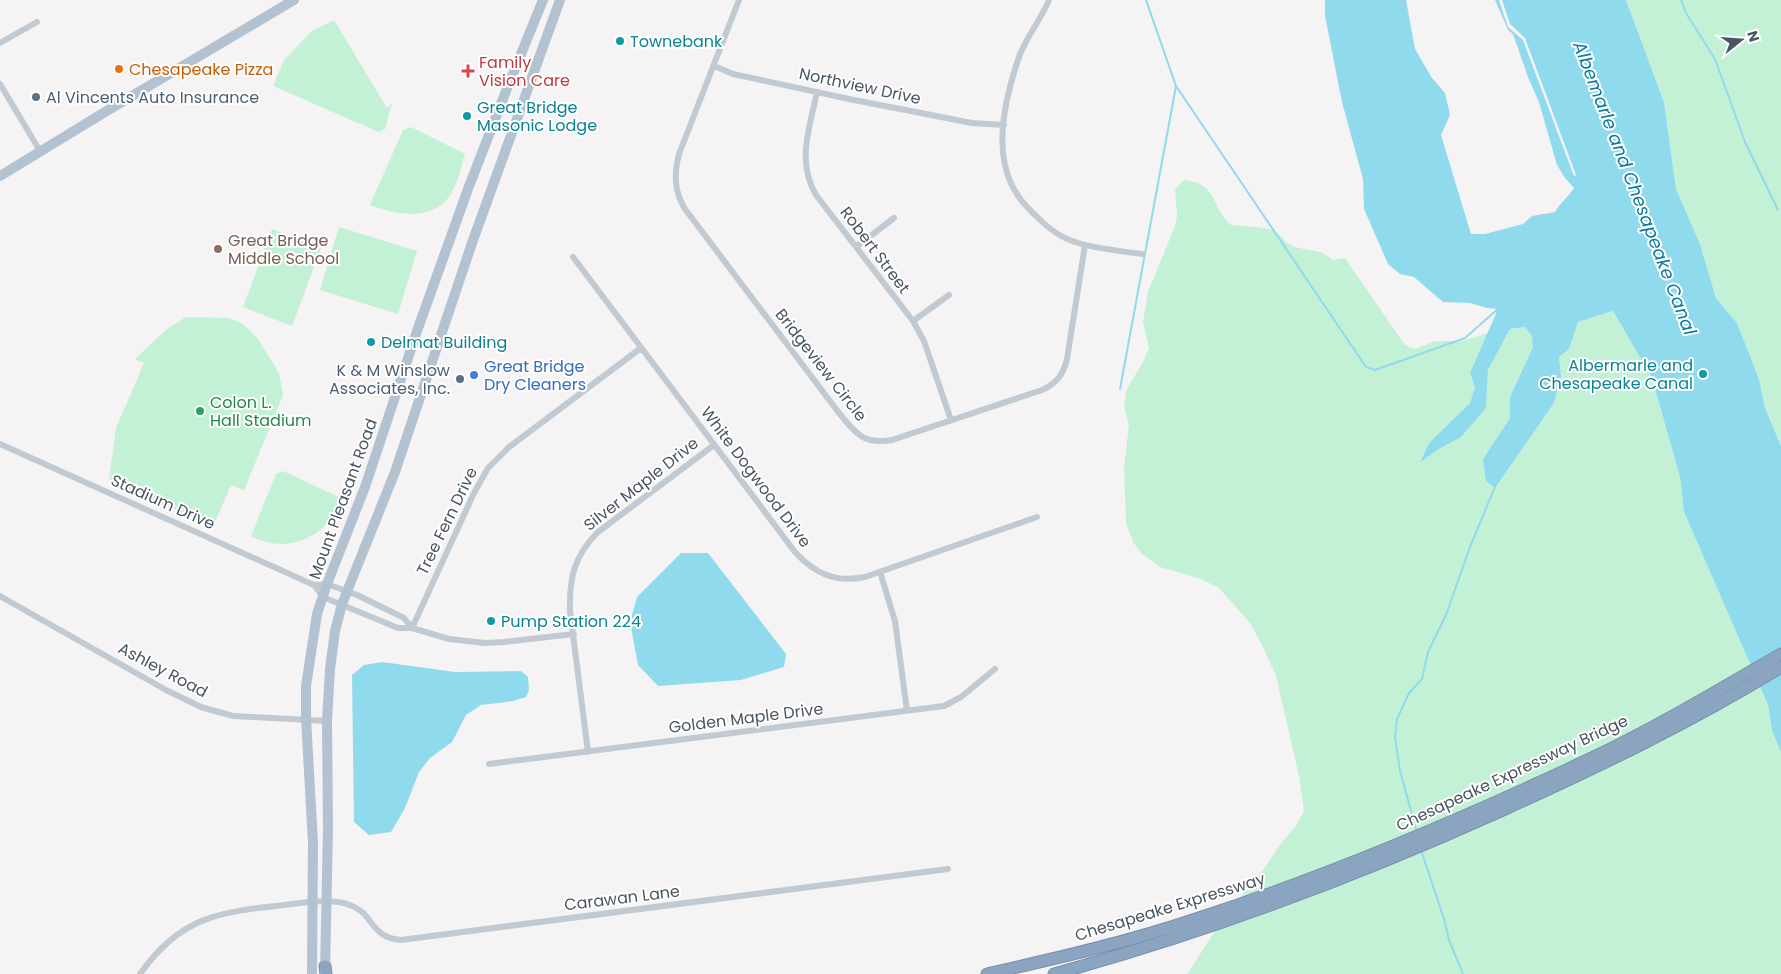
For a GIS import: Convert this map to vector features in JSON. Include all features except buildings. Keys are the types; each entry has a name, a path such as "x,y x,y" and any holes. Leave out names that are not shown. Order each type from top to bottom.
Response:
{"highway":[{"name":"Chesapeake Expressway Bridge","path":"1362,865 1450,822 1593,757 1714,693 1781,654"},
{"name":"Chesapeake Expressway Bridge","path":"1362,865 1452,833 1600,766 1724,700 1781,667"},
{"name":"Chesapeake Expressway","path":"987,974 1070,955 1194,920 1302,883 1362,865"},
{"name":"Chesapeake Expressway","path":"1054,974 1157,944 1230,920 1362,865"}],"main road":[{"path":"0,176 294,0"},
{"name":"Mount Pleasant Road","path":"312,974 311,790 306,718 306,686 312,641 327,584 365,487 417,330 468,189 543,0"},
{"path":"539,57 547,21 555,0"},
{"path":"326,971 327,721 330,669 335,631 346,592 395,472 472,242 560,0"}],"street":[{"name":"Bridgeview Circle","path":"739,0 685,137 677,164 675,186 685,208 839,414 860,435 868,440 881,442 892,440 1042,390 1061,377 1068,359 1085,245"},
{"path":"1050,0 1020,55 1010,89 1004,125 1004,158 1012,185 1026,206 1048,226 1070,240 1085,245 1142,254"},
{"path":"0,43 37,22"},
{"name":"Northview Drive","path":"714,66 734,74 817,92 972,123 1004,125"},
{"path":"0,84 40,151"},
{"name":"Robert Street","path":"817,92 806,147 806,172 816,195 913,321 924,341 951,420"},
{"path":"856,247 894,218"},
{"name":"White Dogwood Drive","path":"573,257 806,565 840,579 858,578 1037,517"},
{"path":"913,321 950,295"},
{"name":"Tree Fern Drive","path":"412,628 474,493 488,468 509,447 641,348"},
{"name":"Stadium Drive","path":"0,444 314,585 327,584 346,592 404,618 412,628"},
{"name":"Silver Maple Drive","path":"588,752 569,592 576,562 588,543 608,525 714,445"},
{"path":"880,572 895,621 908,712"},
{"name":"Stadium Drive","path":"314,585 323,597 398,628 412,628 448,639 484,643 574,634"},
{"name":"Ashley Road","path":"0,596 201,708 233,716 306,718 327,721"},
{"name":"Golden Maple Drive","path":"489,764 944,706 964,695 995,669"},
{"name":"Carawan Lane","path":"140,974 168,942 193,925 231,911 326,901 345,903 356,908 367,917 378,932 390,939 401,940 948,869"}],"green space":[{"path":"1626,0 1781,0 1781,446 1765,408 1759,379 1737,323 1716,298 1700,244 1676,189 1664,102"},
{"path":"334,20 387,108 392,103 385,129 379,132 273,86 284,60 312,31"},
{"path":"411,127 465,154 451,194 434,209 413,214 380,209 370,205 403,130"},
{"path":"1184,180 1195,182 1209,191 1220,211 1231,225 1271,230 1295,247 1322,253 1333,260 1345,258 1405,345 1415,349 1435,341 1462,341 1488,333 1470,373 1475,387 1470,403 1429,443 1420,461 1439,449 1486,408 1488,370 1510,329 1525,327 1533,336 1533,347 1510,397 1510,418 1483,459 1495,488 1554,403 1561,376 1559,357 1569,349 1578,322 1613,311 1652,378 1680,477 1684,512 1768,705 1772,731 1781,752 1781,974 1187,974 1225,916 1263,870 1296,826 1304,811 1299,776 1276,676 1250,623 1219,588 1201,579 1160,567 1141,553 1133,542 1126,523 1124,468 1129,425 1124,405 1126,391 1149,348 1143,322 1148,292 1175,226 1177,216 1175,190"},
{"path":"339,227 417,251 398,314 320,290"},
{"path":"272,229 321,248 292,326 243,307"},
{"name":"Colon L. Hall Stadium","path":"186,317 229,318 243,324 258,339 279,373 283,395 244,490 231,485 213,527 109,479 116,428 144,363 135,359 167,329"},
{"path":"283,471 343,499 327,523 305,539 293,543 265,542 251,536 276,474"}],"water":[{"name":"Albermarle and Chesapeake Canal","path":"1325,0 1406,0 1415,49 1432,78 1445,93 1450,115 1441,135 1471,234 1485,234 1523,224 1532,216 1555,212 1574,188 1557,165 1539,102 1513,34 1508,30 1495,0 1626,0 1664,102 1676,189 1700,244 1716,298 1737,323 1759,379 1765,408 1781,446 1781,752 1772,731 1768,705 1684,512 1680,477 1652,378 1613,311 1578,322 1569,349 1559,357 1561,376 1554,403 1495,488 1486,481 1483,459 1510,418 1510,397 1533,347 1532,336 1525,327 1510,329 1488,370 1486,408 1461,437 1420,462 1429,443 1470,403 1475,387 1470,373 1498,309 1470,303 1443,302 1414,277 1400,274 1388,264 1364,209 1363,179 1342,102 1325,16"},
{"path":"681,553 708,553 786,654 784,667 741,680 658,686 638,665 630,622 637,597"},
{"path":"382,662 455,672 521,671 528,677 529,690 526,697 513,701 481,705 466,715 452,742 430,758 419,772 405,808 391,832 369,835 354,822 352,675 364,665"}],"pier":[{"path":"1499,0 1502,0 1510,24 1525,38 1576,175 1574,176 1523,40 1508,27"}],"waterway":[{"path":"1146,0 1176,86 1366,367 1375,370 1465,338 1499,308"},
{"path":"1681,0 1686,13 1715,59 1745,142 1778,210"},
{"path":"1120,389 1176,86"},
{"path":"1417,833 1400,771 1395,737 1397,719 1409,693 1422,679 1428,652 1446,615 1470,547 1495,487"},
{"path":"1421,850 1449,940 1463,974"}],"place":[{"name":"Townebank","path":"620,41"},
{"name":"Chesapeake Pizza","path":"119,69"},
{"name":"Family Vision Care","path":"468,71"},
{"name":"Al Vincents Auto Insurance","path":"36,97"},
{"name":"Great Bridge Masonic Lodge","path":"467,116"},
{"name":"Great Bridge Middle School","path":"218,249"},
{"name":"Delmat Building","path":"371,342"},
{"name":"Albermarle and Chesapeake Canal","path":"1703,374"},
{"name":"Great Bridge Dry Cleaners","path":"474,375"},
{"name":"K & M Winslow Associates, Inc.","path":"460,379"},
{"name":"Colon L. Hall Stadium","path":"200,411"},
{"name":"Pump Station 224","path":"491,621"}],"water label":[{"name":"Albemarle and Chesapeake Canal","path":"1635,188"}]}
